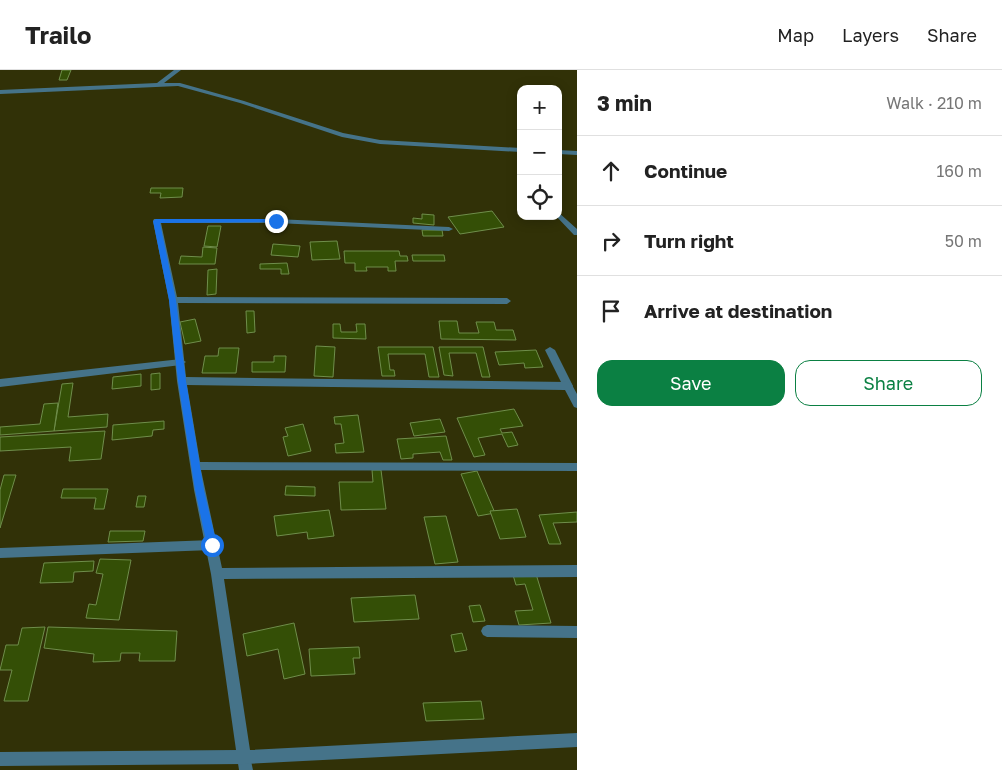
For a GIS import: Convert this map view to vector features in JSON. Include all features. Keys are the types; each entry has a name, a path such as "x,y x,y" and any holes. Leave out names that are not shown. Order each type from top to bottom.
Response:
{"street":[{"path":"159,84 178,70"},
{"path":"0,92 159,84 187,87 242,102 342,135 380,142 517,150"},
{"path":"562,152 577,153"},
{"path":"562,218 577,233"},
{"path":"245,763 217,574 199,490 182,381 173,300 156,221 276,221 449,229"},
{"path":"173,300 508,301"},
{"path":"550,350 577,404"},
{"path":"0,383 181,362"},
{"path":"182,381 568,386"},
{"path":"196,466 577,467"},
{"path":"0,553 212,545"},
{"path":"217,574 577,571"},
{"path":"488,632 577,632"},
{"path":"0,759 245,763 577,740"}],"building":[{"path":"62,70 71,70 67,80 59,80"},
{"path":"151,188 183,188 182,197 160,198 161,193 150,193"},
{"path":"492,211 504,227 460,234 448,217"},
{"path":"422,214 434,215 434,225 413,223 413,218 422,219"},
{"path":"208,226 221,226 217,247 204,246"},
{"path":"422,230 442,230 443,236 423,236"},
{"path":"337,241 340,259 312,260 310,242"},
{"path":"273,244 300,246 298,257 271,255"},
{"path":"203,247 217,248 215,264 179,264 181,256 202,257"},
{"path":"344,251 399,251 400,256 407,256 408,261 395,261 396,271 388,271 388,267 366,267 367,271 355,271 355,263 345,263"},
{"path":"412,255 444,255 445,261 413,261"},
{"path":"287,263 289,274 281,274 281,269 260,269 260,264"},
{"path":"217,269 216,294 207,295 208,270"},
{"path":"246,311 254,311 255,332 247,333"},
{"path":"195,319 201,341 185,344 180,322"},
{"path":"439,321 457,321 459,333 479,333 476,322 494,322 496,330 513,330 516,340 441,339"},
{"path":"333,324 340,324 341,332 357,332 356,324 365,324 366,339 333,338"},
{"path":"316,346 335,347 333,377 314,376"},
{"path":"378,347 433,347 439,377 429,377 425,354 388,354 390,370 394,370 395,376 382,376"},
{"path":"439,347 483,347 490,377 482,377 476,353 449,353 453,376 444,375"},
{"path":"219,348 239,348 236,373 202,373 205,356 218,356"},
{"path":"536,350 543,367 525,368 524,363 499,365 495,352"},
{"path":"274,356 286,356 285,372 252,372 252,362 274,362"},
{"path":"160,373 160,389 151,390 151,374"},
{"path":"141,374 141,386 112,389 113,377"},
{"path":"73,383 68,417 108,414 107,427 54,431 62,384"},
{"path":"58,403 54,431 0,435 0,427 40,424 44,404"},
{"path":"514,409 523,426 500,429 502,433 512,432 518,445 508,447 502,434 478,438 485,455 474,457 457,418"},
{"path":"358,415 364,452 336,453 335,444 344,443 341,424 335,424 334,417"},
{"path":"440,419 445,432 414,436 410,423"},
{"path":"164,421 164,429 153,430 152,436 112,440 113,425"},
{"path":"303,424 311,451 288,456 283,437 288,436 285,428"},
{"path":"105,431 101,459 69,461 71,447 0,451 0,437"},
{"path":"446,436 452,460 443,460 440,452 413,454 413,458 401,459 397,439"},
{"path":"372,470 381,470 386,509 341,510 339,482 373,482"},
{"path":"477,471 495,513 478,516 461,474"},
{"path":"4,475 16,475 0,528 0,490"},
{"path":"286,486 315,487 315,496 285,495"},
{"path":"63,489 108,489 104,509 94,509 96,498 61,498"},
{"path":"138,496 146,496 144,507 136,507"},
{"path":"517,509 526,537 500,539 490,511"},
{"path":"329,510 334,536 308,539 307,532 277,536 274,516"},
{"path":"577,512 577,522 553,523 561,544 549,544 539,515"},
{"path":"446,516 458,562 435,564 424,517"},
{"path":"110,531 145,531 143,541 108,542"},
{"path":"100,559 131,560 119,620 86,618 89,604 96,605 103,574 96,573"},
{"path":"94,561 93,571 74,572 73,582 40,583 44,563"},
{"path":"536,574 551,623 519,625 515,611 533,610 525,584 516,585 513,575"},
{"path":"415,595 419,619 354,622 351,598"},
{"path":"480,605 485,621 473,622 469,606"},
{"path":"294,623 305,674 284,679 278,649 247,656 243,634"},
{"path":"45,627 28,701 4,701 12,670 0,670 6,645 18,645 22,628"},
{"path":"48,627 177,631 175,661 139,661 140,653 121,653 120,661 93,662 94,654 44,648"},
{"path":"462,633 467,650 455,652 451,635"},
{"path":"359,647 360,658 353,658 355,674 311,676 309,649"},
{"path":"481,701 484,719 426,721 423,703"}],"route":[{"path":"212,545 199,490 182,381 173,300 156,221 276,221"}]}
